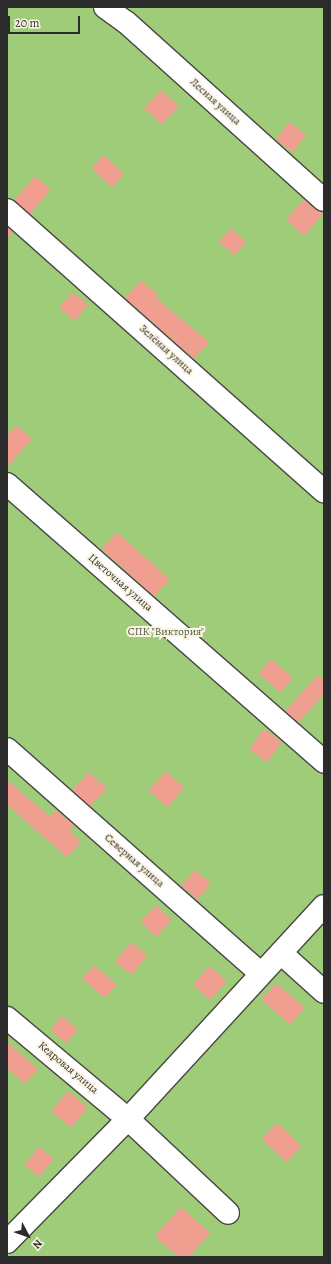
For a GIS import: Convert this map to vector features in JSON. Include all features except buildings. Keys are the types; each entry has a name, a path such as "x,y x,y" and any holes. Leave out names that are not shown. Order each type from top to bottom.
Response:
{"street":[{"name":"Лесная улица","path":"105,7 126,22 324,200"},
{"name":"Зелёная улица","path":"7,210 324,491"},
{"name":"Цветочная улица","path":"7,484 324,762"},
{"name":"Северная улица","path":"7,749 260,973"},
{"path":"7,1242 128,1119 260,973 281,953 324,906"},
{"path":"281,953 324,992"},
{"name":"Кедровая улица","path":"7,1018 128,1119 228,1213"}],"green space":[{"name":"СПК \"Виктория\"","path":"7,7 324,7 324,1257 7,1257"}]}
